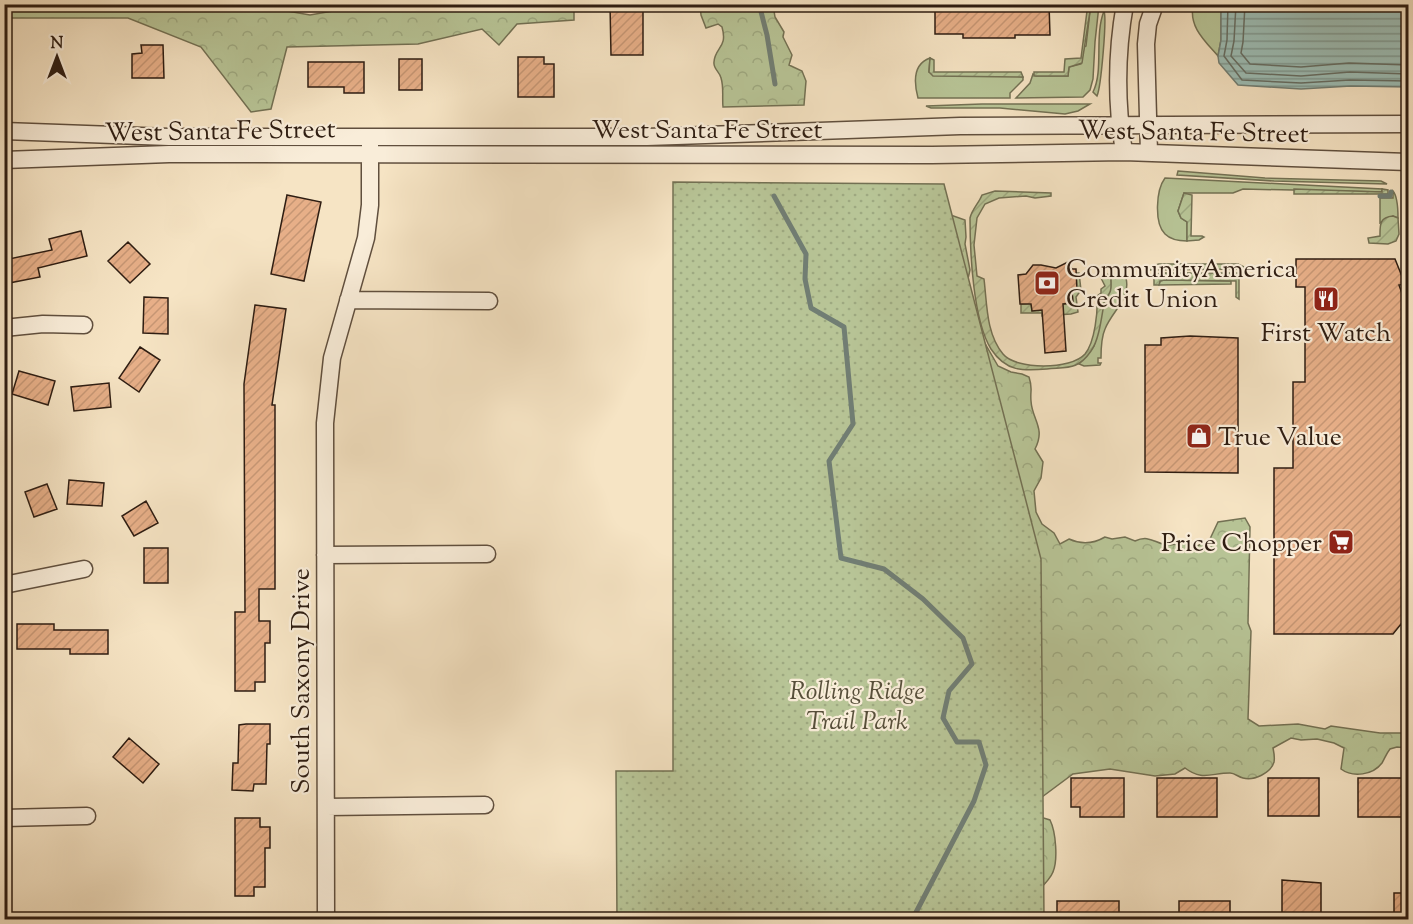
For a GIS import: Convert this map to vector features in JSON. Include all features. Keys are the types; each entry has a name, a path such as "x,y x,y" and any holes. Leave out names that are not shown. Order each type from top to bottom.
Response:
{"street":[{"path":"1124,152 1119,124 1118,58 1125,4"},
{"path":"1149,153 1146,44 1148,24 1155,4"},
{"name":"West Santa Fe Street","path":"4,131 169,136 647,136 960,126 1408,124"},
{"name":"South Saxony Drive","path":"326,920 325,423 332,358 366,238 370,205 370,137"},
{"name":"West Santa Fe Street","path":"4,160 169,154 932,155 1124,152 1408,162"},
{"path":"348,300 489,301"},
{"path":"4,328 43,324 84,324"},
{"path":"325,555 487,554"},
{"path":"4,585 84,569"},
{"name":"South Saxony Drive","path":"326,807 485,805"},
{"path":"4,818 87,816"}],"green space":[{"path":"373,4 574,5 574,20 517,24 499,45 482,29 418,44 287,47 271,109 251,112 201,47 128,18 5,18 5,5 252,5 310,15"},
{"path":"700,5 773,5 775,17 784,32 783,37 792,55 789,65 802,71 806,81 804,105 723,107 722,81 714,64 723,39 722,27 718,24 706,28"},
{"path":"1081,5 1099,5 1093,79 1090,90 1083,97 1016,98 1030,83 1033,74 1036,76 1068,76 1069,67 1081,64 1086,46 1090,11 1089,8"},
{"path":"1081,5 1089,8 1090,11 1082,63 1069,67 1068,76 1034,76 1034,72 1064,72 1065,59 1081,58 1087,11 1077,8"},
{"path":"1193,5 1223,5 1218,56 1195,27"},
{"path":"1104,11 1103,53 1097,96 1093,92 1098,74 1100,31"},
{"path":"930,58 929,72 952,75 1011,75 1023,77 1023,80 1010,93 1010,98 918,98 916,75 920,65"},
{"path":"930,58 934,60 934,72 1021,72 1023,77 933,76 929,72"},
{"path":"1090,104 1078,111 1065,114 1000,108 931,108 926,106"},
{"path":"1178,171 1265,178 1381,181 1387,184 1274,181 1177,175"},
{"path":"1165,178 1382,189 1382,192 1243,189 1233,193 1184,193 1178,211 1181,218 1187,222 1187,241 1184,241 1167,236 1161,229 1158,198"},
{"name":"Rolling Ridge Trail Park","path":"673,182 944,184 1041,559 1044,919 617,919 616,771 673,771"},
{"path":"1294,189 1382,192 1382,189 1388,190 1388,194 1294,194"},
{"path":"995,191 1051,193 1051,196 1035,198 1026,196 999,198 985,204 977,218 974,245 977,276 984,279 990,328 1003,354 1019,363 1044,366 1068,363 1085,354 1093,334 1097,296 1105,286 1097,270 1105,265 1106,274 1111,275 1111,290 1105,298 1097,340 1082,362 1077,365 1023,370 1009,366 991,349 976,304 970,218 982,195"},
{"path":"1393,191 1397,200 1398,218 1393,216 1380,223 1380,198 1393,198"},
{"path":"1184,193 1192,195 1191,236 1204,237 1199,240 1187,241 1187,222 1181,218 1178,211"},
{"path":"945,213 965,220 965,244 970,270 967,283 979,333 998,366 1029,377 1032,408 1039,430 1035,449 1043,462 1041,478 1034,491 1036,512 1042,524 1054,533 1060,544 1069,539 1087,543 1105,537 1112,539 1125,537 1135,541 1149,539 1168,545 1186,541 1197,546 1209,541 1218,522 1245,518 1250,527 1248,623 1251,631 1248,719 1259,726 1298,724 1325,729 1331,726 1380,733 1408,733 1408,748 1390,749 1378,767 1363,774 1351,774 1341,769 1344,748 1334,743 1317,739 1291,738 1273,748 1274,762 1269,770 1262,775 1247,779 1230,773 1202,775 1185,768 1175,774 1155,776 1110,769 1073,774 1038,800 1040,817 1050,820 1052,825 1056,853 1055,867 1046,883 1031,898"},
{"path":"1393,216 1398,218 1399,234 1396,241 1388,244 1369,243 1368,238 1380,236 1380,226 1383,220"},
{"path":"1159,264 1238,264 1248,269 1147,270"},
{"path":"1076,273 1079,273 1081,290 1076,297 1078,312 1042,316 1042,313 1021,313 1021,304 1031,303 1032,311 1062,308 1062,304 1073,303 1072,291"},
{"path":"1239,273 1239,299 1236,297 1236,281 1164,280 1160,281 1159,285 1154,285 1154,278 1151,275"},
{"path":"1111,275 1126,278 1126,292 1104,332 1101,358 1098,358 1100,365 1084,366 1079,364 1094,346 1105,298 1110,290"},
{"path":"1160,281 1231,281 1231,284 1159,285"}],"water":[{"path":"1223,5 1408,5 1408,87 1351,86 1301,89 1238,85 1219,63"}],"building":[{"path":"610,4 643,4 643,55 611,55"},
{"path":"935,4 1049,4 1050,35 963,38 963,34 935,34"},
{"path":"141,45 163,45 164,78 132,78 132,54 142,53"},
{"path":"518,57 544,57 544,64 554,64 554,97 518,97"},
{"path":"399,59 422,59 422,90 399,90"},
{"path":"308,62 364,62 364,93 344,93 344,87 308,87"},
{"path":"287,195 321,202 304,281 271,274"},
{"path":"81,231 87,256 38,268 40,277 4,284 4,260 52,250 49,239"},
{"path":"128,242 150,264 130,283 108,261"},
{"name":"Price Chopper","path":"1296,259 1395,259 1405,284 1399,285 1408,310 1408,630 1401,624 1393,634 1274,634 1274,468 1293,468 1293,382 1305,382 1305,287 1296,287"},
{"name":"CommunityAmerica Credit Union","path":"1068,262 1072,269 1076,269 1077,290 1072,291 1073,303 1063,304 1066,351 1045,353 1042,310 1032,311 1031,304 1020,304 1018,275 1026,274 1033,265 1056,268"},
{"path":"144,297 168,298 168,334 143,333"},
{"path":"255,305 286,309 272,405 275,405 275,589 259,589 259,621 270,621 270,643 265,643 265,682 255,682 255,691 235,691 235,612 245,612 244,384"},
{"name":"True Value","path":"1190,336 1238,338 1238,473 1145,472 1145,345 1161,345 1161,338"},
{"path":"140,347 160,360 139,392 119,378"},
{"path":"19,371 55,381 48,405 12,394"},
{"path":"109,383 111,407 74,411 71,387"},
{"path":"69,480 104,483 102,506 67,504"},
{"path":"47,484 57,509 34,517 25,492"},
{"path":"146,501 158,523 134,536 122,516"},
{"path":"144,548 168,548 168,583 144,583"},
{"path":"17,624 54,624 54,630 108,630 108,654 70,654 70,649 17,649"},
{"path":"270,724 266,784 254,784 253,791 232,790 233,763 238,763 239,725"},
{"path":"129,738 159,764 143,783 113,757"},
{"path":"1071,778 1124,778 1124,817 1080,817 1080,807 1071,807"},
{"path":"1157,778 1217,778 1217,817 1157,817"},
{"path":"1268,778 1319,778 1319,816 1268,816"},
{"path":"1358,778 1408,778 1408,817 1358,817"},
{"path":"235,818 260,818 260,827 270,827 270,848 265,848 265,887 254,887 254,896 235,896"},
{"path":"1282,880 1321,883 1321,920 1282,920"},
{"path":"1394,893 1408,893 1408,920 1394,920"},
{"path":"1057,901 1119,901 1119,920 1057,920"},
{"path":"1179,901 1230,901 1230,920 1179,920"}],"waterway":[{"path":"759,4 775,84"},
{"path":"1380,196 1390,196 1391,192"},
{"path":"774,196 806,254 805,279 811,308 844,327 853,424 829,461 841,558 884,569 923,599 963,638 972,664 949,691 943,718 957,742 979,742 986,765 974,801 912,920"}],"place":[{"name":"CommunityAmerica Credit Union","path":"1047,283"},
{"name":"First Watch","path":"1326,299"},
{"name":"True Value","path":"1199,436"},
{"name":"Price Chopper","path":"1341,542"}]}
